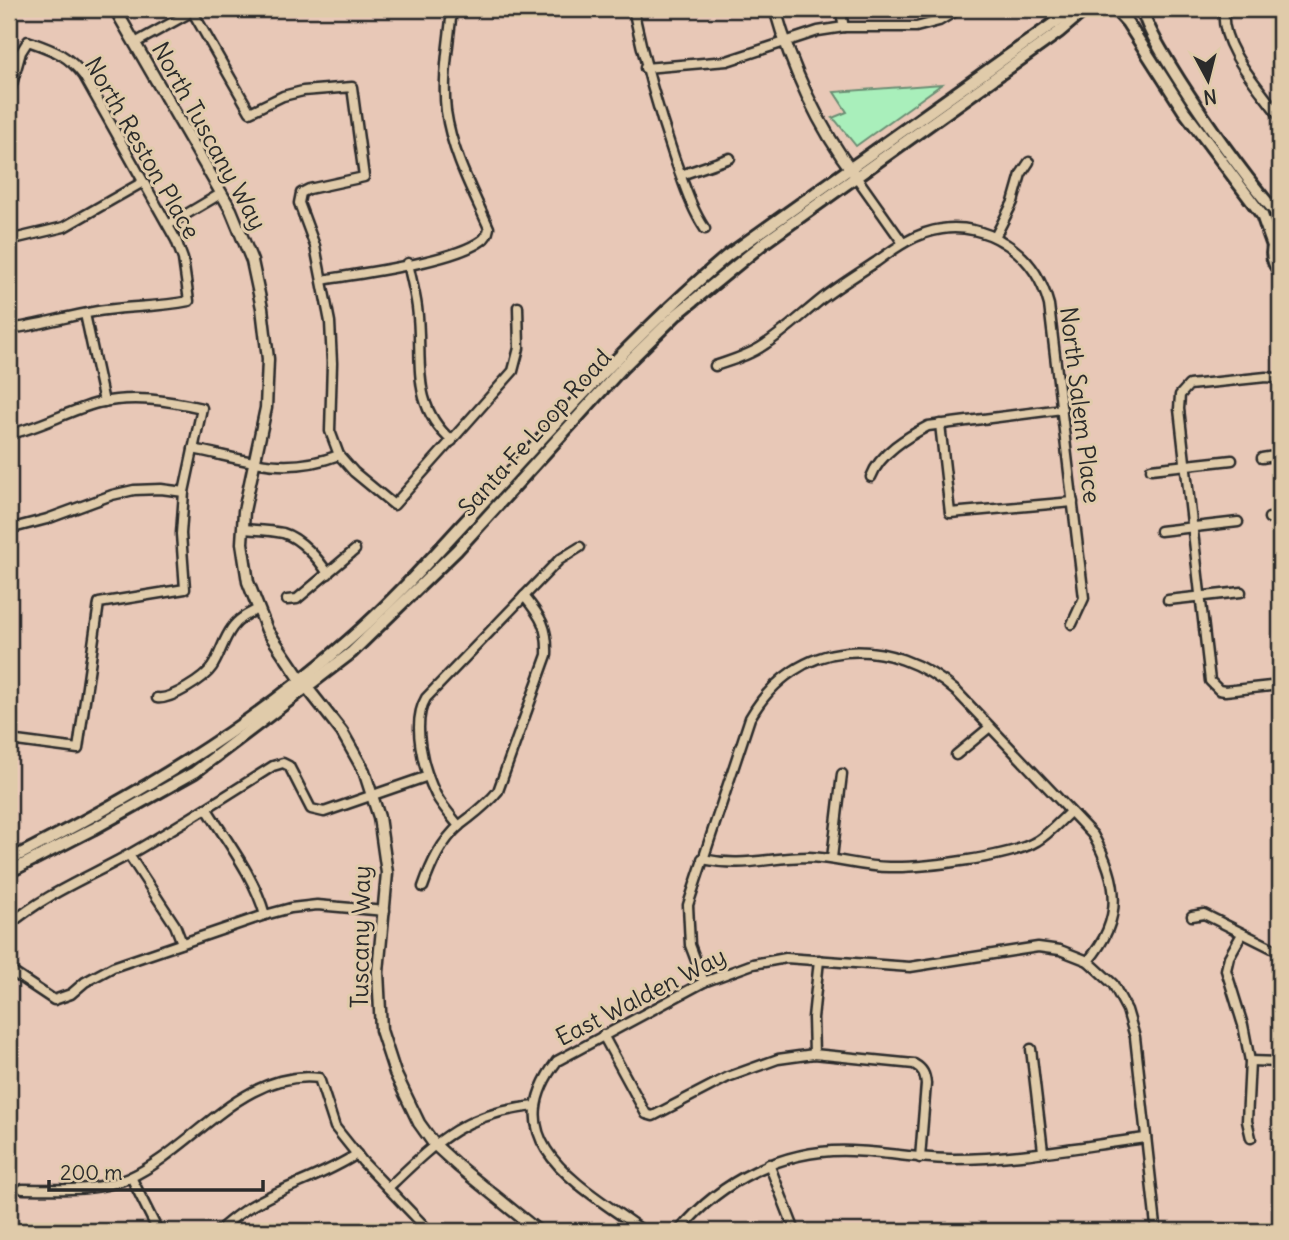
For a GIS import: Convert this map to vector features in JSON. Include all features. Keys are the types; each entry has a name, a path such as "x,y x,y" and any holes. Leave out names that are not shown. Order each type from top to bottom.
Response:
{"main road":[{"name":"Santa Fe Loop Road","path":"9,860 86,821 169,774 351,653 457,550 615,375 676,315 853,173 1074,9"},
{"name":"Santa Fe Loop Road","path":"853,173 1059,32 1086,9"},
{"path":"1115,9 1127,22 1184,111 1262,215 1273,246 1272,260 1280,272"},
{"path":"1143,9 1147,26 1186,90 1262,196 1280,216"},
{"path":"1273,246 1280,236"},
{"name":"Santa Fe Loop Road","path":"9,872 195,772 304,683"}],"street":[{"name":"North Tuscany Way","path":"115,9 231,209 252,261 264,321 268,359 266,408 244,511 243,543 248,582 267,630 304,683"},
{"path":"323,280 444,256 479,243 487,236 489,228 457,155 446,109 445,79 452,9"},
{"path":"633,9 645,68 694,212 705,229"},
{"path":"775,9 784,42 803,86 853,173 903,243"},
{"path":"840,9 844,27"},
{"path":"645,68 727,61 818,31 844,27 915,27 939,21 960,9"},
{"path":"1224,9 1222,22 1230,46 1280,117"},
{"path":"135,43 192,10 250,112 283,96 303,91 352,87 364,177 309,189 301,193 299,203 315,246 330,322 330,431 339,455 354,472 394,505 513,371 519,348 517,307"},
{"name":"North Reston Place","path":"9,95 21,52 28,41 62,54 74,63 84,76 168,225 183,259 189,301 158,307 85,314"},
{"path":"681,175 730,158"},
{"path":"995,237 1013,202 1021,174 1029,162"},
{"path":"9,240 64,227 144,182"},
{"path":"168,225 222,193"},
{"name":"North Salem Place","path":"715,366 737,359 764,345 826,296 903,243 939,229 968,229 995,237 1022,256 1044,287 1049,305 1084,598 1072,624"},
{"path":"408,263 417,307 423,400 429,415 452,441"},
{"path":"9,329 85,314 104,402"},
{"path":"1280,381 1266,377 1189,385 1180,395 1179,409 1205,645 1212,685 1225,691 1280,685"},
{"path":"9,434 104,402 122,399 164,400 202,408 184,492 181,534 185,589 99,603 78,749 9,740"},
{"path":"872,477 876,464 911,435 928,426 1062,408"},
{"path":"940,424 950,513 1073,502"},
{"path":"193,449 281,467 318,463 339,455"},
{"path":"1262,458 1280,455"},
{"path":"1151,469 1232,460"},
{"path":"9,529 134,490 184,492"},
{"path":"1269,519 1280,517"},
{"path":"1160,531 1238,522"},
{"path":"243,529 284,533 295,538 321,563 328,574"},
{"path":"459,826 436,796 428,776 418,729 421,707 426,698 559,560 580,547"},
{"path":"287,600 297,599 355,550"},
{"path":"1168,600 1241,592"},
{"path":"423,887 434,858 459,826 483,809 498,792 547,655 548,635 540,615 524,596"},
{"path":"157,698 166,699 200,678 211,668 232,627 243,616 258,609"},
{"path":"704,982 690,945 688,905 750,718 761,700 779,681 805,663 828,655 857,651 886,653 912,661 939,676 1093,835 1113,880 1114,907 1101,946 1088,961"},
{"name":"Tuscany Way","path":"304,683 342,732 364,771 379,817 387,873 378,972 381,1030 395,1073 419,1123 434,1144 485,1190 538,1231"},
{"path":"956,755 990,727"},
{"path":"9,925 31,906 129,855 273,766 289,766 311,809 317,812 324,812 428,776"},
{"path":"832,858 842,774"},
{"path":"207,809 250,875 265,915"},
{"path":"702,859 743,864 805,857 832,858 889,867 1002,854 1038,841 1069,813"},
{"path":"129,855 175,925 182,943"},
{"path":"9,970 54,1000 62,999 85,982 113,967 265,915 317,905 385,911"},
{"path":"1192,916 1204,914 1280,952"},
{"path":"1242,934 1229,957 1226,970 1243,1025 1250,1061 1247,1121 1251,1138"},
{"name":"East Walden Way","path":"535,1107 545,1077 557,1061 704,982 753,964 786,958 910,967 1038,947 1060,950 1088,961 1113,984 1127,1010 1135,1037 1156,1226 1154,1231"},
{"path":"814,1054 813,1018 819,960"},
{"path":"603,1035 646,1114 653,1116 747,1069 778,1059 814,1054 914,1064 925,1074 926,1084 920,1158"},
{"path":"1031,1048 1043,1151"},
{"path":"1250,1061 1280,1062"},
{"path":"23,1189 92,1188 131,1177 256,1089 304,1076 319,1078 335,1128 429,1231"},
{"path":"388,1188 434,1144 456,1129 496,1112 535,1107 540,1137 549,1155 565,1172 643,1231"},
{"path":"679,1231 724,1189 769,1164 794,1157 821,1152 852,1151 920,1158 988,1158 1146,1138"},
{"path":"218,1231 240,1213 273,1195 337,1167 357,1154"},
{"path":"769,1164 795,1231"},
{"path":"131,1177 158,1231"},
{"path":"412,1231 422,1224"}],"green space":[{"path":"942,84 856,146 832,118 847,112 834,92"}]}
